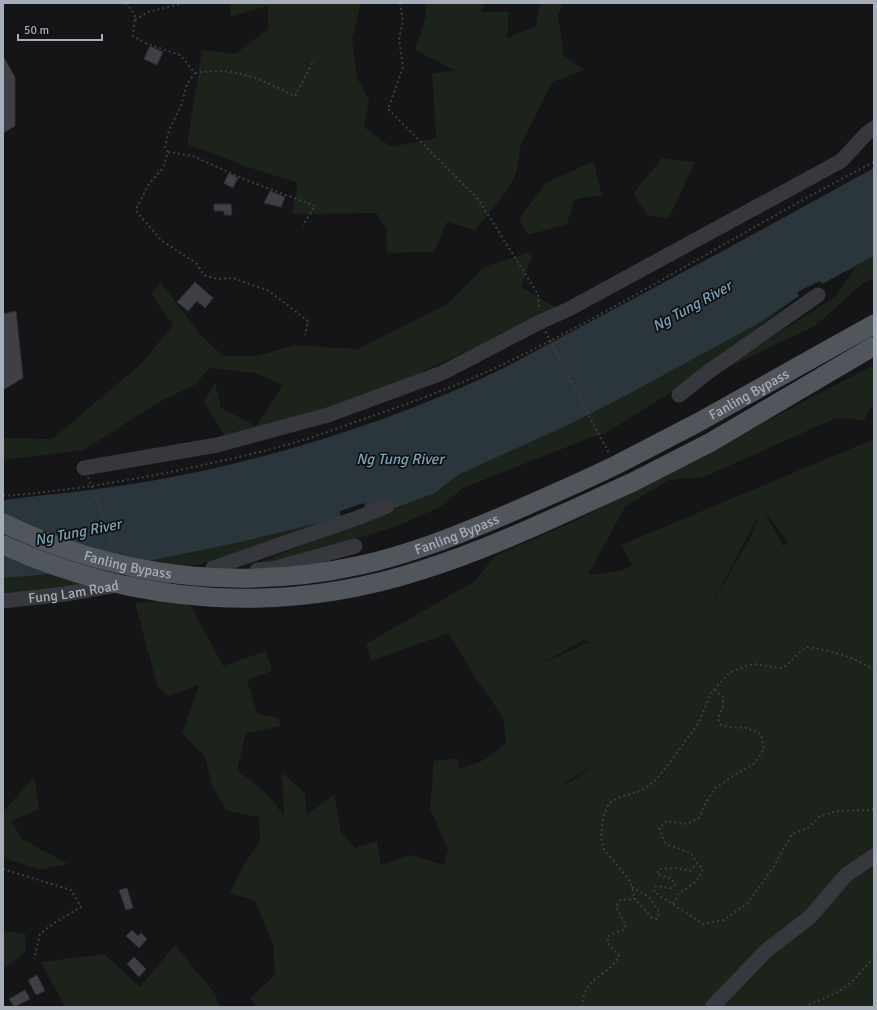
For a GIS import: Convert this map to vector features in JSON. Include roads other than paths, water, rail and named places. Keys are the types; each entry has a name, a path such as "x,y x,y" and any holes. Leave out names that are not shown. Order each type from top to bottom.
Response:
{"main road":[{"name":"Fanling Bypass","path":"3,524 54,546 87,557 120,565 172,574 237,579 332,571 361,565 419,549 452,537 592,477 699,422 874,324"},
{"name":"Fanling Bypass","path":"3,545 48,564 83,576 141,590 172,595 236,599 268,598 315,594 362,586 452,560 555,517 633,482 712,442 874,346"}],"lane":[{"path":"86,473 217,445 328,415 442,373 541,325 841,161 866,133 874,128"},
{"path":"679,395 708,372 818,295"},
{"path":"213,568 357,518 387,506"},
{"name":"Fung Lam Road","path":"3,601 65,594 213,568 246,571 272,569 355,546"},
{"path":"712,1007 767,950 810,917 846,875 874,856"}],"water":[{"name":"Ng Tung River","path":"874,168 874,256 822,284 820,281 797,292 799,296 759,323 627,395 568,425 458,475 435,493 390,510 366,510 364,503 340,511 341,517 332,520 241,542 110,569 3,578 3,500 156,480 246,461 334,436 420,405 504,368"}]}
